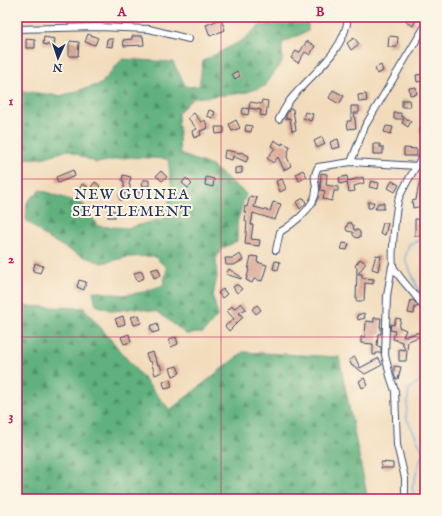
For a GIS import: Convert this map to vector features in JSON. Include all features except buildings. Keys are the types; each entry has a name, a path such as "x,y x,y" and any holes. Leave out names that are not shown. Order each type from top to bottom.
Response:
{"street":[{"path":"279,119 290,100 326,61 342,40 348,25 348,17"},
{"path":"351,162 365,126 425,26"},
{"path":"17,29 98,27 149,29 189,39"},
{"path":"405,499 404,478 397,445 395,390 385,355 387,296 392,266 398,200 425,152"},
{"path":"276,250 280,232 292,225 311,205 316,192 314,175 318,167 351,162 417,166"},
{"path":"392,266 420,300 425,310"}],"green space":[{"path":"264,17 308,17 308,31 282,43 282,62 265,86 244,93 193,98 178,113 180,154 212,166 246,194 237,222 237,241 221,249 216,259 217,277 213,297 218,315 203,333 186,334 158,312 136,308 113,311 96,305 93,291 122,295 144,292 163,285 167,268 154,256 128,257 102,263 77,254 46,237 26,220 27,202 40,190 83,204 98,226 128,228 165,218 172,189 168,159 130,157 96,163 68,150 42,158 17,159 17,95 23,91 60,96 101,84 122,59 173,62 186,87 199,86 203,61 243,40 266,20"},
{"path":"17,306 84,308 170,410 243,352 339,357 367,499 17,499"}],"waterway":[{"path":"425,239 409,244 405,258 421,296 425,301"},
{"path":"415,499 412,488 423,451 406,417 409,389 425,377"}],"district":[{"name":"NEW GUINEA SETTLEMENT","path":"132,202"}]}
